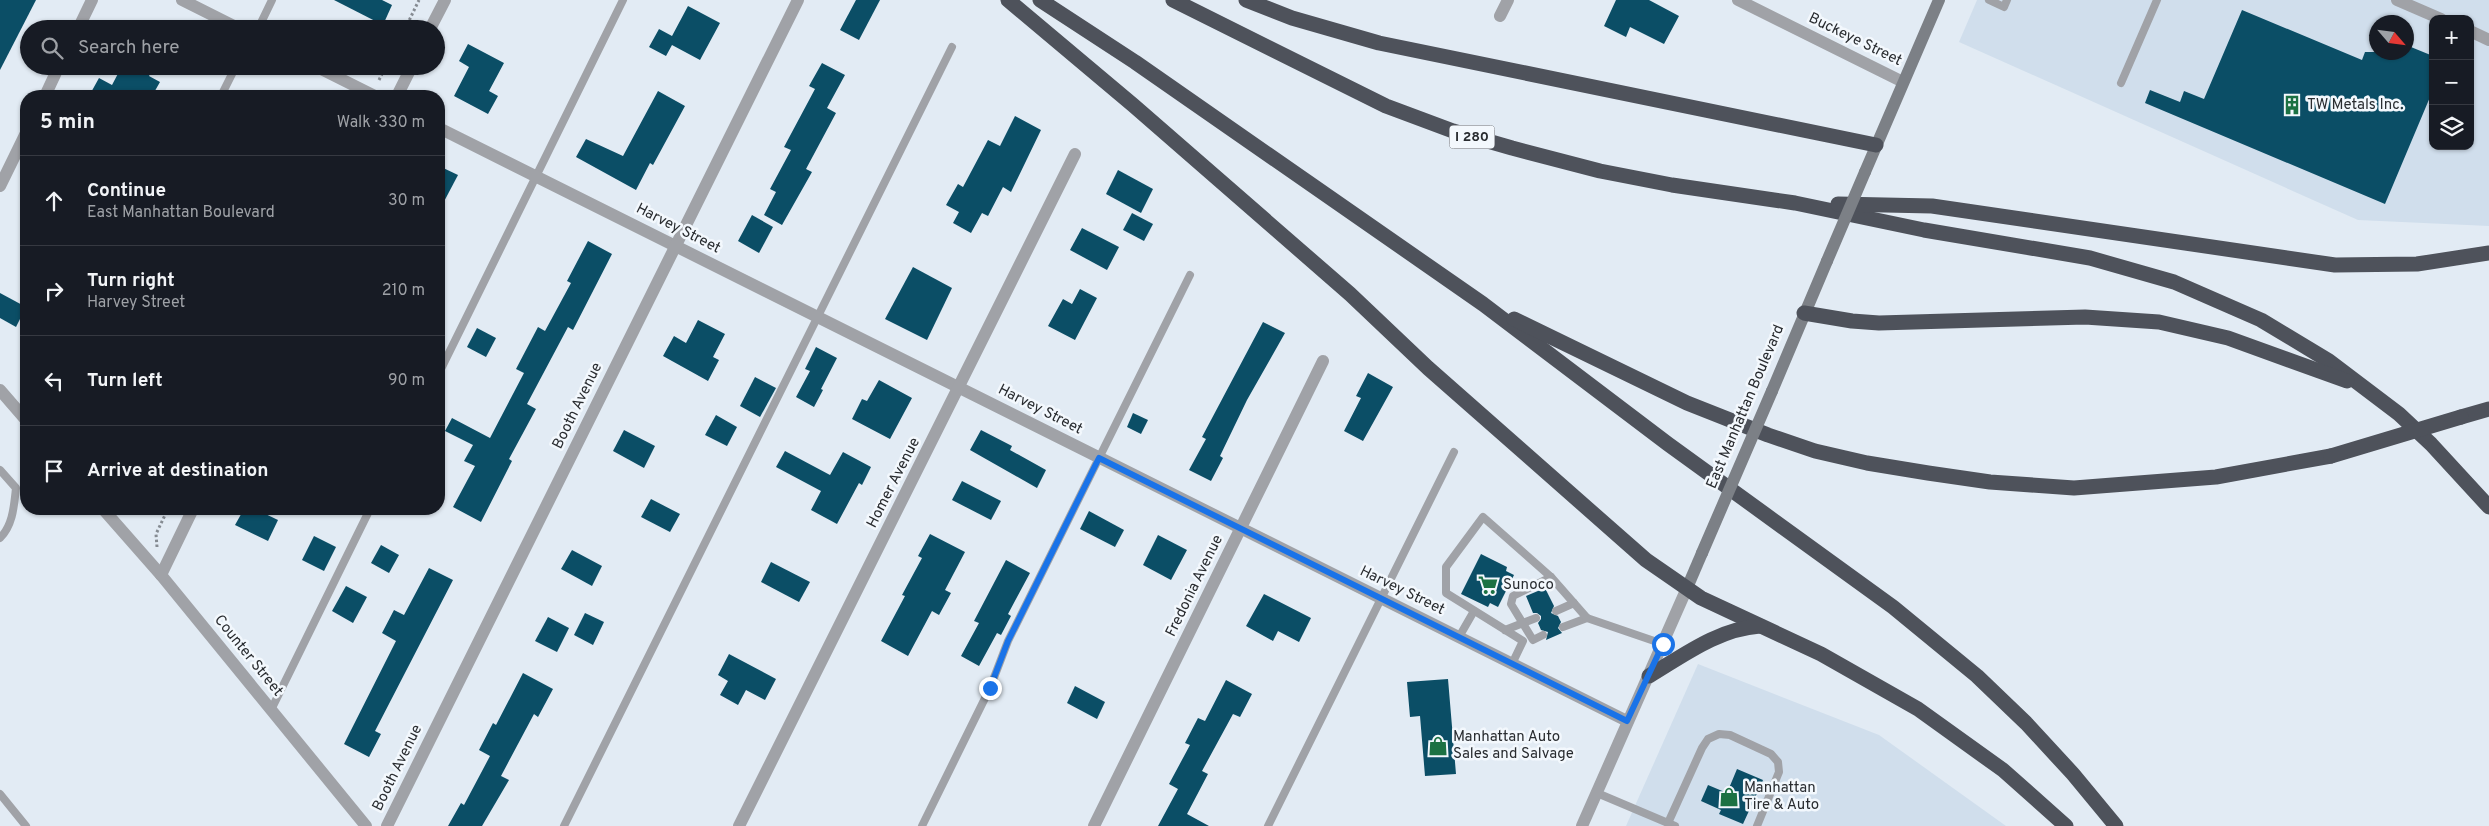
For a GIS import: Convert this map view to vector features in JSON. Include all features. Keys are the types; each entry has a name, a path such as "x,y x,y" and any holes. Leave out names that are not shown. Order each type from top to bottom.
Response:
{"highway":[{"path":"1008,0 1134,104 1291,242 1428,368 1646,560 1716,606 1854,671 1918,709 2003,770 2066,826"},
{"path":"1040,0 1136,62 1483,304 1668,444 1866,586 1977,676 2026,722 2068,768 2116,826"},
{"name":"I 280","path":"1173,0 1386,106 1453,131 1600,172 1672,186 1794,203"},
{"path":"1246,0 1318,26 1388,45 1876,145"},
{"path":"1794,203 1932,206 2335,265 2417,264 2489,254"},
{"path":"1794,203 1924,230 2028,245 2090,258 2174,282 2261,320 2329,361 2399,414 2432,444 2489,507"},
{"path":"1483,304 1687,403 1777,438 1867,463 1990,482 2074,488 2216,477 2331,456 2489,408"},
{"path":"1804,313 1852,321 1880,323 2085,317 2159,322 2228,338 2364,387"},
{"path":"1649,676 1731,630 1761,626"}],"main road":[{"name":"East Manhattan Boulevard","path":"1687,588 1939,0"}],"street":[{"path":"82,20 92,0"},
{"path":"182,0 222,20"},
{"path":"434,20 444,0"},
{"name":"Booth Avenue","path":"387,826 798,0"},
{"path":"1500,16 1508,0"},
{"name":"Buckeye Street","path":"1738,0 1903,82"},
{"path":"2397,0 2432,15"},
{"path":"2474,34 2489,40"},
{"path":"47,90 54,75"},
{"path":"332,75 363,90"},
{"path":"400,90 408,75"},
{"name":"Harvey Street","path":"445,131 1627,721"},
{"path":"0,186 20,145"},
{"name":"Homer Avenue","path":"739,826 960,388 1075,154"},
{"name":"Fredonia Avenue","path":"1094,826 1323,361"},
{"path":"0,390 20,413"},
{"name":"Counter Street","path":"108,515 160,575 366,826"},
{"path":"160,575 190,515"},
{"name":"East Manhattan Boulevard","path":"1582,826 1687,588"}],"lane":[{"path":"262,20 272,0"},
{"path":"445,361 534,176 623,0"},
{"path":"1989,0 2004,7 2007,0"},
{"path":"2121,83 2157,0"},
{"path":"564,826 816,316 952,47"},
{"path":"224,90 232,75"},
{"path":"922,826 986,696 1008,641 1190,275"},
{"path":"1268,826 1454,452"},
{"path":"0,470 16,488 14,510 6,532 0,538"},
{"path":"271,710 367,515"},
{"path":"1512,664 1523,641 1446,593 1446,567 1483,517 1551,577 1587,618 1663,644"},
{"path":"1543,635 1533,640 1511,604 1513,596 1551,577"},
{"path":"1556,611 1574,603"},
{"path":"1459,638 1474,611"},
{"path":"1506,630 1536,618"},
{"path":"1563,627 1587,618"},
{"path":"1596,793 1672,825 1702,748 1708,740 1719,734 1730,735 1771,754 1778,762 1779,772 1757,826"},
{"path":"0,794 26,826"}],"path":[{"path":"409,20 419,0"},
{"path":"379,80 382,75"},
{"path":"156,534 165,515"}],"shaded area":[{"path":"1977,0 2489,0 2489,226 2358,220 1959,42"},
{"path":"1698,664 1879,735 2006,826 1626,826"}],"building":[{"path":"0,0 36,0 26,20 20,20 20,31 0,70"},
{"path":"334,0 382,0 392,5 385,20 373,20"},
{"path":"856,0 880,0 859,40 840,30"},
{"path":"1616,0 1649,0 1679,16 1664,44 1630,27 1626,37 1604,26"},
{"path":"688,6 720,23 700,60 672,45 666,56 649,47 659,29 672,36"},
{"name":"TW Metals Inc.","path":"2242,10 2362,60 2365,52 2369,52 2369,60 2414,60 2414,48 2429,54 2429,100 2385,204 2145,103 2150,90 2180,102 2184,91 2204,99"},
{"path":"468,44 504,63 489,91 498,96 488,114 454,96 469,67 459,61"},
{"path":"822,63 845,75 827,108 836,113 806,169 812,172 782,225 764,215 776,192 770,189 791,150 784,147 815,89 809,86"},
{"path":"117,75 150,75 160,82 155,90 92,90 99,78 112,85"},
{"path":"658,91 685,106 653,165 650,163 636,190 576,157 586,139 623,156"},
{"path":"1015,116 1041,130 1011,192 1003,187 988,216 982,213 971,233 953,223 959,212 946,205 958,184 963,187 988,140 1000,146"},
{"path":"445,169 458,175 445,200"},
{"path":"1118,170 1153,189 1141,213 1106,194"},
{"path":"1132,213 1153,224 1144,241 1123,230"},
{"path":"752,215 773,227 759,253 738,241"},
{"path":"1082,228 1119,247 1107,270 1070,250"},
{"path":"588,241 612,254 573,330 568,327 527,404 536,409 509,459 512,461 481,522 453,507 475,466 464,461 473,445 445,431 452,418 490,438 524,373 516,369 538,327 545,331 571,283 567,281"},
{"path":"913,267 952,288 927,340 885,319"},
{"path":"1080,289 1097,298 1075,340 1048,326 1063,299 1072,304"},
{"path":"0,293 20,304 20,319 16,327 0,318"},
{"path":"698,320 725,334 713,357 719,360 708,381 663,356 674,336 686,343"},
{"path":"1263,322 1285,333 1247,400 1220,456 1223,458 1211,481 1189,470 1206,439 1202,437"},
{"path":"477,328 496,338 486,357 467,347"},
{"path":"816,347 837,358 814,407 796,397 810,371 805,369"},
{"path":"1368,373 1393,387 1363,441 1344,431 1361,398 1356,396"},
{"path":"755,377 776,388 760,417 740,406"},
{"path":"879,380 912,398 890,439 852,419 862,399 867,401"},
{"path":"1133,413 1148,420 1141,434 1127,427"},
{"path":"716,415 737,427 727,446 705,435"},
{"path":"624,430 655,446 644,468 613,451"},
{"path":"981,430 1012,446 1010,450 1046,470 1037,488 970,450"},
{"path":"785,451 830,475 843,452 871,467 862,485 859,483 837,524 811,510 821,491 776,467"},
{"path":"962,481 1001,501 991,520 952,500"},
{"path":"651,499 680,514 670,532 641,517"},
{"path":"1089,511 1124,530 1115,547 1080,529"},
{"path":"241,515 268,515 278,520 268,541 235,525"},
{"path":"930,534 965,552 945,590 951,593 939,615 932,611 908,656 881,641 905,596 902,595 922,558 918,556"},
{"path":"1158,535 1187,550 1171,580 1143,565"},
{"path":"314,536 336,547 324,571 302,560"},
{"path":"381,545 399,555 389,573 371,563"},
{"path":"572,550 602,566 592,586 561,569"},
{"name":"Sunoco","path":"1481,554 1507,567 1506,571 1514,575 1498,607 1490,603 1488,607 1461,594"},
{"path":"1006,560 1030,573 1008,614 1011,616 1001,635 997,633 979,666 961,656 979,623 974,621"},
{"path":"771,562 810,582 799,602 761,582"},
{"path":"429,568 453,580 375,731 381,734 369,757 344,744 396,641 382,633 394,610 404,615"},
{"path":"346,586 367,597 353,623 332,611"},
{"path":"1545,588 1554,606 1551,613 1558,616 1561,622 1558,628 1562,633 1546,640 1548,632 1541,630 1538,623 1541,616 1533,613 1526,596"},
{"path":"1264,594 1311,618 1299,642 1278,631 1273,641 1246,626"},
{"path":"585,613 604,622 593,645 574,635"},
{"path":"548,617 569,628 557,652 535,641"},
{"path":"729,654 776,679 765,700 746,690 738,705 720,695 728,681 718,675"},
{"path":"523,673 553,689 538,717 534,714 501,776 509,780 482,826 448,826 461,803 464,805 490,756 479,750 493,723 496,725"},
{"name":"Manhattan Auto Sales and Salvage","path":"1448,679 1456,774 1425,776 1420,716 1410,717 1407,682"},
{"path":"1226,680 1252,694 1240,717 1233,714 1202,771 1208,774 1187,814 1209,826 1158,826 1178,789 1169,784 1190,745 1185,743 1198,718 1205,721"},
{"path":"1075,686 1105,702 1097,719 1067,703"},
{"name":"Manhattan Tire & Auto","path":"1737,769 1763,780 1743,824 1719,814 1721,810 1701,801 1708,785 1727,793"}],"place":[{"name":"TW Metals Inc.","path":"2292,105"},
{"name":"Sunoco","path":"1488,585"},
{"name":"Manhattan Auto Sales and Salvage","path":"1438,746"},
{"name":"Manhattan Tire & Auto","path":"1729,797"}],"route":[{"path":"990,688 1008,641 1099,458 1627,721 1663,644"}]}
